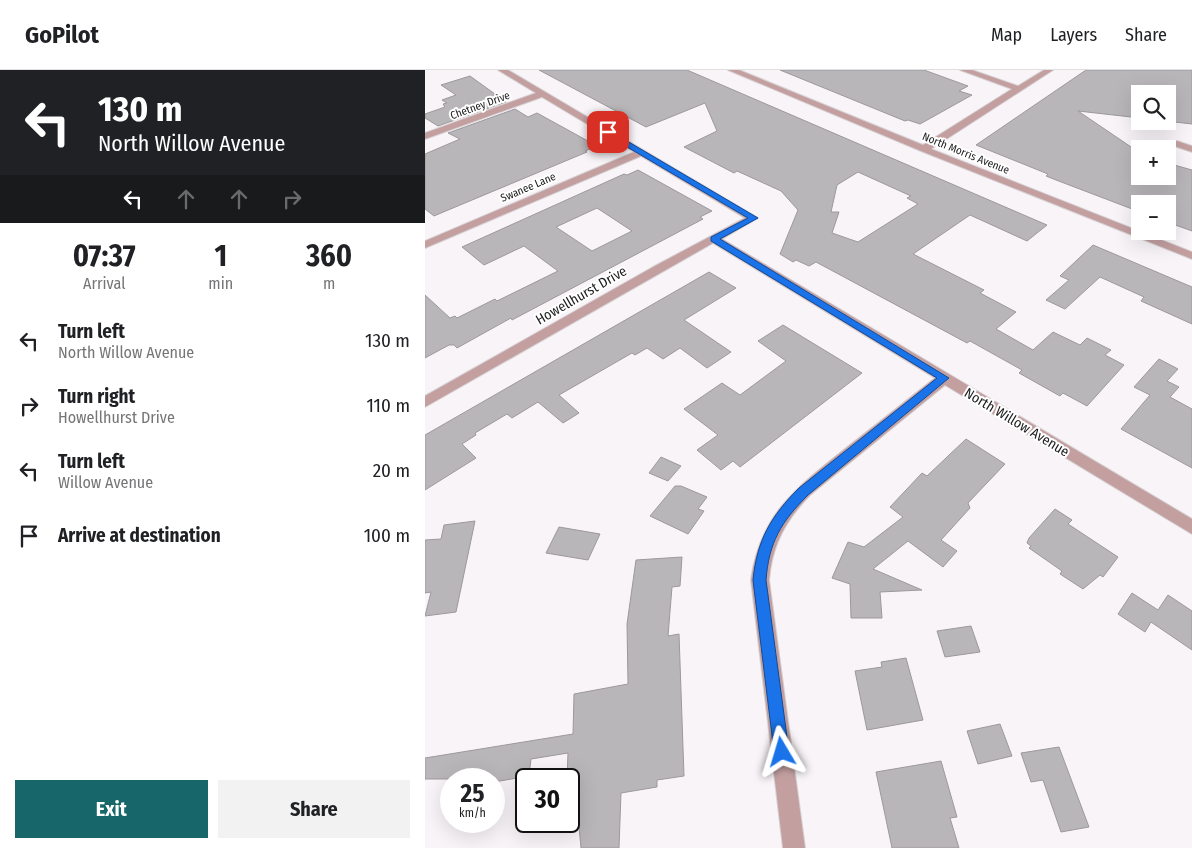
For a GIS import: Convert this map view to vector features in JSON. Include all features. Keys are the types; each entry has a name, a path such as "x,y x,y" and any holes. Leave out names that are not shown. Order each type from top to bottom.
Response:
{"street":[{"path":"502,70 641,152"},
{"name":"North Morris Avenue","path":"732,70 924,150 1192,256"},
{"path":"964,70 1019,89"},
{"path":"924,150 1049,70"},
{"name":"Chetney Drive","path":"425,136 542,94"},
{"path":"1177,144 1192,149"},
{"name":"Howellhurst Drive","path":"425,402 753,218 641,152"},
{"name":"Swanee Lane","path":"425,245 641,152"},
{"name":"North Willow Avenue","path":"714,239 1192,527"},
{"path":"794,848 760,580 762,557 785,510 803,491 944,378"}],"building":[{"path":"539,70 687,70 1047,225 1027,241 970,215 913,254 984,290 980,293 1016,312 996,329 1033,350 1053,332 1080,345 1087,338 1111,350 1105,355 1124,365 1087,406 1063,393 1060,396 1019,373 1022,370 970,341 967,343 816,262 809,266 796,260 793,262 780,254 798,210 781,191 737,171 734,173 684,147 717,131 705,103 646,127","holes":["858,172 911,196 907,198 918,204 858,242 832,233 839,212 831,212 837,185"]},
{"path":"780,70 924,70 968,86 959,91 972,95 920,124 908,120 905,121"},
{"path":"1086,70 1192,70 1192,124 1176,122 1176,85 1131,85 1131,117 1078,111 1131,147 1131,185 1176,185 1176,166 1192,170 1192,231 1176,225 1176,195 1131,195 1131,209 1046,176 1048,174 976,145"},
{"path":"470,76 506,102 438,126 425,118 425,114 445,107 443,104 447,103 442,100 456,95 441,85"},
{"path":"515,109 528,117 537,113 597,146 585,151 587,152 434,216 425,209 425,154 460,139 448,133"},
{"path":"638,170 712,211 700,217 703,219 512,320 511,318 457,348 454,345 449,345 425,358 425,295 450,318 455,316 457,318 558,271 524,246 484,265 462,247 624,174 627,175","holes":["597,208 632,231 592,251 556,227"]},
{"path":"1093,245 1192,287 1192,324 1141,301 1144,297 1100,277 1065,309 1046,300 1069,280 1060,276"},
{"path":"709,272 736,288 684,320 731,352 707,368 680,348 663,359 647,348 635,355 632,353 559,395 579,413 563,423 538,402 512,418 507,414 475,433 476,435 462,444 476,458 425,490 425,435"},
{"path":"783,325 862,373 740,467 733,461 721,470 697,450 718,435 684,409 722,383 740,395 786,361 758,341"},
{"path":"1159,359 1178,369 1167,381 1179,387 1170,397 1192,409 1192,468 1121,429 1150,395 1134,387"},
{"path":"966,439 1005,464 968,503 970,508 941,540 957,551 943,567 908,541 873,569 922,590 880,592 882,618 851,618 850,584 832,578 848,542 864,547 903,517 890,507 922,473 927,476"},
{"path":"661,457 681,466 668,481 649,473"},
{"path":"675,486 681,486 707,497 698,509 704,511 688,534 650,516"},
{"path":"1055,509 1072,520 1068,524 1118,557 1103,577 1100,575 1083,589 1060,574 1062,571 1029,548 1031,546 1027,543 1029,538"},
{"path":"475,521 456,612 425,616 431,592 425,593 425,540 441,539 444,525"},
{"path":"559,527 600,534 588,560 546,553"},
{"path":"682,557 680,586 672,587 668,636 679,634 684,776 657,780 657,787 621,793 619,848 581,848 580,768 567,768 568,753 531,759 530,768 515,768 515,778 505,780 505,768 440,768 440,779 425,779 425,758 573,734 574,694 628,684 627,624 636,560"},
{"path":"1132,593 1158,610 1168,595 1192,611 1192,650 1151,622 1145,632 1118,614"},
{"path":"971,626 980,652 945,657 937,631"},
{"path":"906,658 923,720 867,730 855,671 882,667 881,662"},
{"path":"1000,724 1012,756 978,764 967,731"},
{"path":"1059,747 1089,827 1061,832 1043,780 1031,782 1021,753"},
{"path":"941,761 957,817 950,818 959,848 892,848 876,772"}],"route":[{"path":"608,132 753,218 714,239 944,378 803,491 785,510 771,532 762,557 760,580 782,752"}]}
